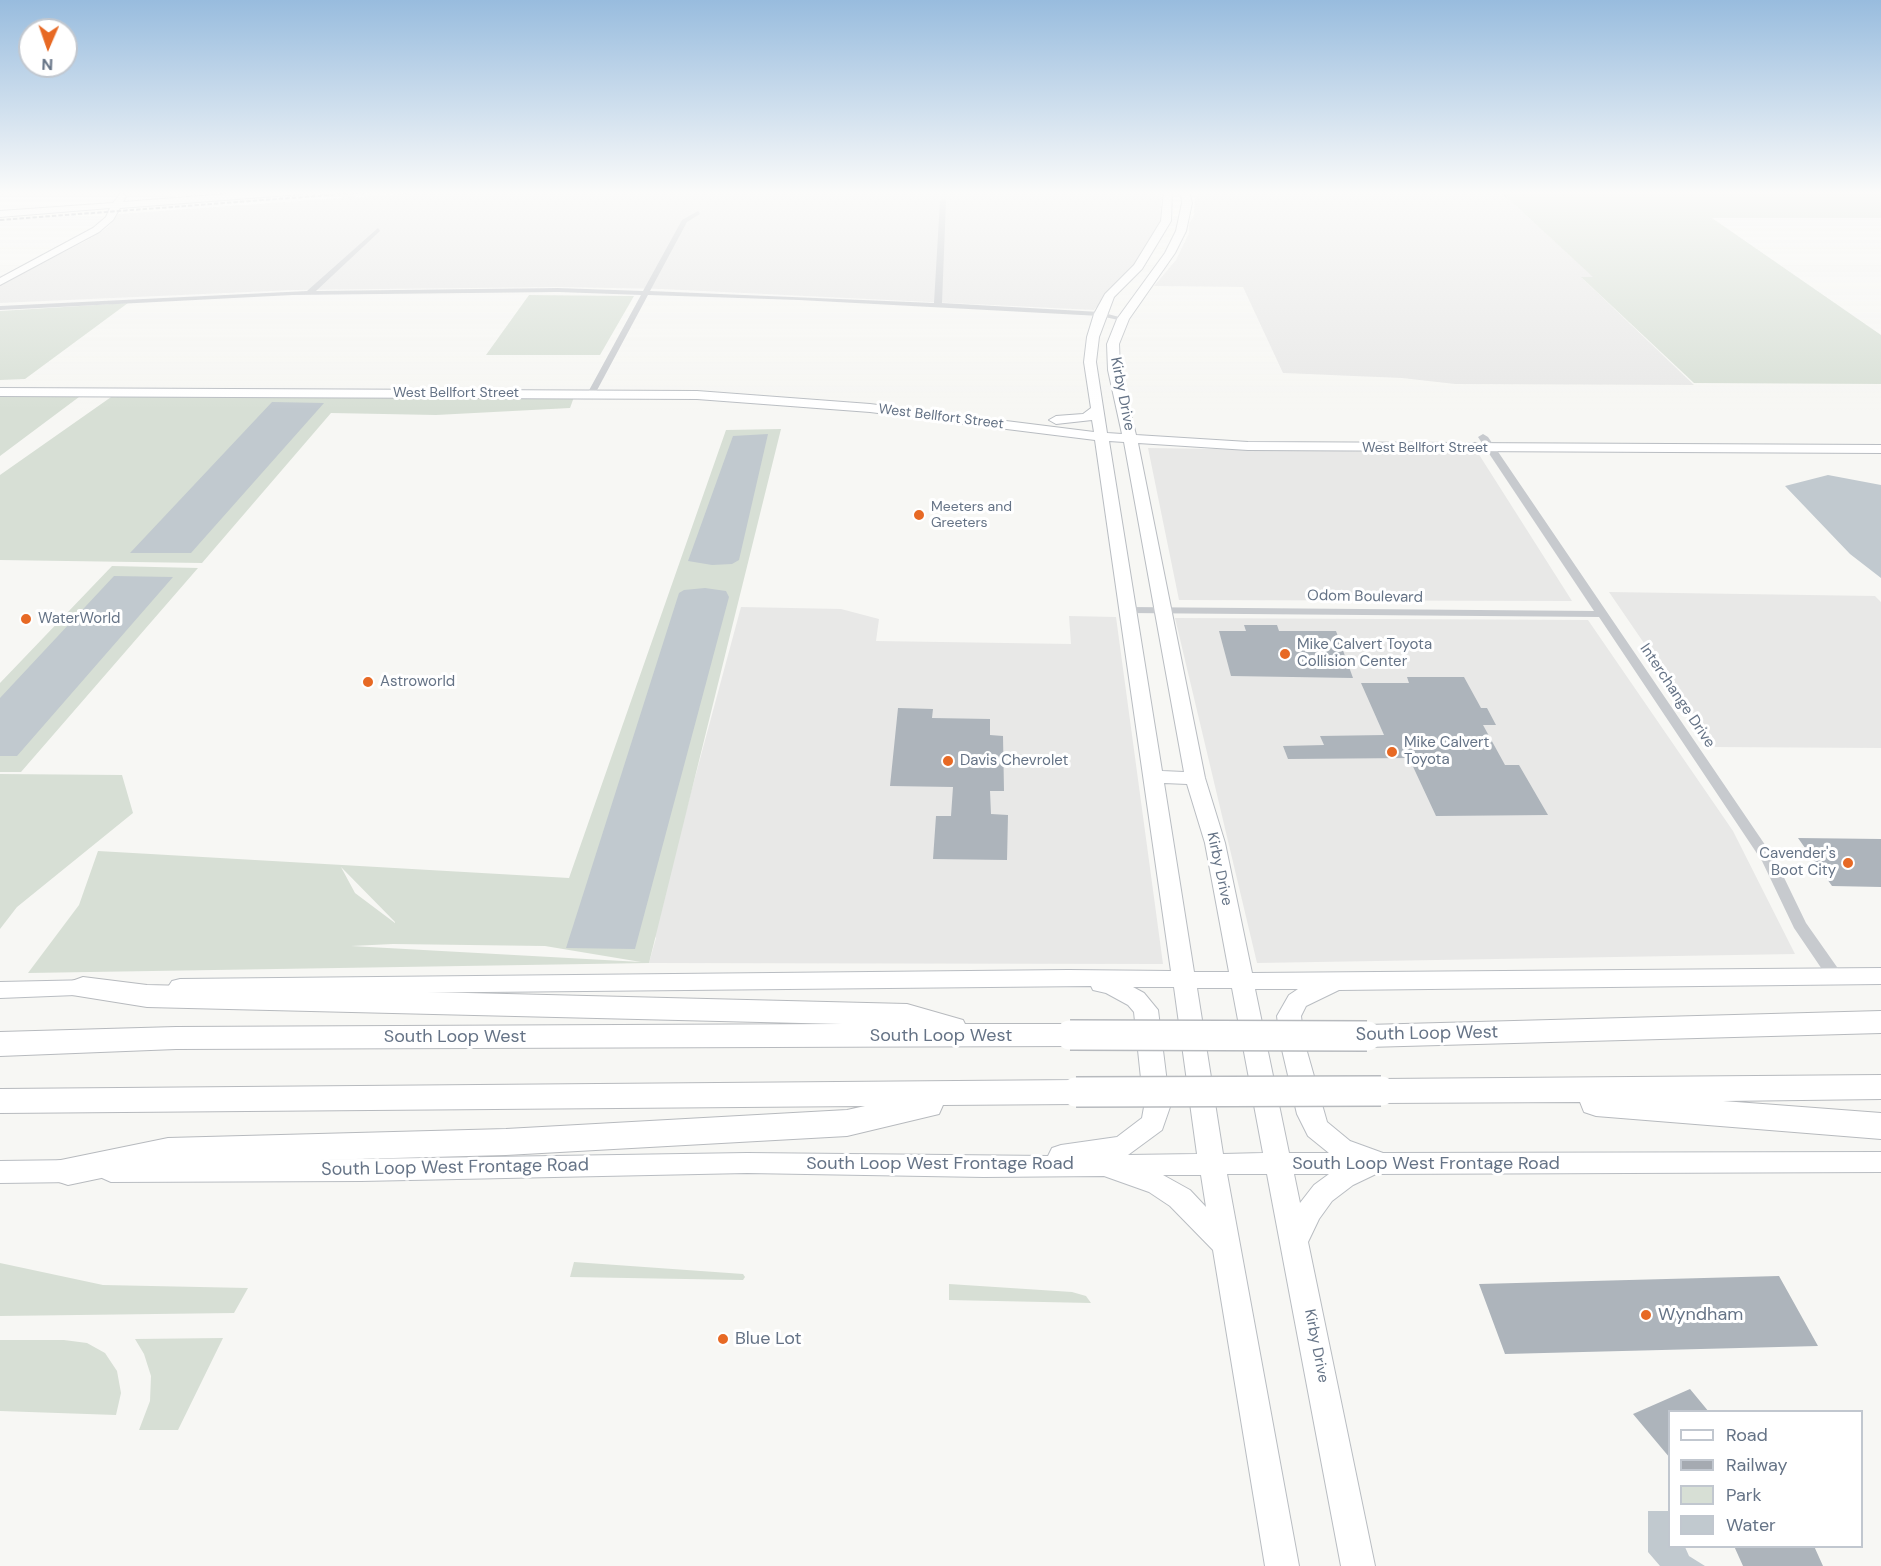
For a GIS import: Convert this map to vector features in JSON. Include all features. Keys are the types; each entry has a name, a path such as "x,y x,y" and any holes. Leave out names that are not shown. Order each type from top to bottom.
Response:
{"highway":[{"path":"83,988 147,996 205,998 907,1015 981,1036"},
{"name":"South Loop West","path":"0,1044 176,1038 1367,1036 1881,1022"},
{"path":"0,1101 1881,1087"},
{"path":"1422,1089 1881,1126"},
{"path":"68,1171 168,1151 506,1142 847,1123 976,1094"}],"main road":[{"path":"0,282 34,264"},
{"name":"Kirby Drive","path":"1140,264 1109,296 1099,316 1090,362 1212,1164 1282,1566"},
{"name":"Kirby Drive","path":"1162,264 1122,319 1113,344 1114,370 1129,434 1195,778 1215,843 1281,1164 1358,1566"},
{"path":"4,269 28,267"},
{"path":"1138,267 1159,269"},
{"name":"West Bellfort Street","path":"0,385 593,390 874,403 1056,420 1101,431"},
{"name":"West Bellfort Street","path":"0,392 593,390"},
{"name":"West Bellfort Street","path":"874,403 1129,434 1314,442 1669,443 1881,438"},
{"path":"1056,420 1086,418 1094,415 1098,409"},
{"path":"1816,438 1828,449"},
{"name":"West Bellfort Street","path":"1669,443 1881,449"},
{"path":"1152,777 1195,778"},
{"path":"0,990 1068,978 1348,982 1881,976"},
{"path":"984,1167 1124,1146 1153,1123 1157,1107 1146,1010 1136,999 1112,986 1068,978"},
{"path":"1348,982 1312,990 1297,1001 1289,1016 1292,1041 1310,1114 1317,1129 1341,1148 1382,1164"},
{"name":"South Loop West Frontage Road","path":"0,1172 361,1170 747,1163 984,1167 1881,1162"},
{"path":"1295,1240 1308,1212 1323,1193 1344,1177 1382,1164"},
{"path":"1100,1165 1158,1184 1173,1193 1226,1245"}],"street":[{"path":"310,292 341,264"},
{"path":"593,390 661,264"},
{"path":"938,306 940,264"},
{"path":"0,308 310,292 462,290 646,292 938,306 1122,319"},
{"name":"Interchange Drive","path":"1486,443 1768,861 1799,924 1836,977"},
{"name":"Odom Boulevard","path":"1128,610 1602,614"}],"shaded area":[{"path":"40,264 1135,264 1094,310 661,289 558,287 295,290 0,303 0,285"},
{"path":"1173,264 1580,264 1594,277 1582,278 1694,385 1455,384 1402,378 1283,373 1243,287 1154,286"},
{"path":"1148,448 1478,453 1572,601 1179,600"},
{"path":"1609,592 1875,596 1881,602 1881,748 1715,747"},
{"path":"741,607 841,609 879,619 876,641 1071,644 1069,616 1116,617 1163,964 649,963 656,938 653,933"},
{"path":"1175,618 1588,620 1733,831 1795,954 1257,963"}],"green space":[{"path":"1579,264 1779,264 1881,335 1881,384 1694,383 1581,277 1593,277"},
{"path":"529,295 634,296 600,355 486,355"},
{"path":"128,303 25,379 0,380 0,311"},
{"path":"114,395 574,397 570,408 436,415 331,413 202,563 0,560 0,475"},
{"path":"0,396 79,397 0,456"},
{"path":"781,429 649,963 28,973 79,905 98,851 569,878 726,430","holes":["341,867 395,922 395,923 355,893","393,944 545,946 641,962 351,946"]},
{"path":"112,566 198,568 21,772 0,772 0,683"},
{"path":"0,774 122,775 133,813 17,907 0,929"},
{"path":"574,1262 743,1274 745,1277 743,1280 570,1277"},
{"path":"0,1263 103,1285 248,1288 234,1313 0,1316"},
{"path":"949,1284 1072,1292 1086,1296 1091,1303 949,1300"},
{"path":"223,1338 178,1430 139,1430 150,1401 151,1376 144,1354 135,1339"},
{"path":"0,1340 64,1340 87,1343 105,1353 117,1371 121,1393 116,1415 0,1411"}],"water":[{"path":"272,402 324,403 191,553 130,553"},
{"path":"768,434 739,560 732,564 712,565 688,561 733,436"},
{"path":"1828,475 1881,485 1881,578 1850,554 1785,486"},
{"path":"114,576 173,577 17,756 0,756 0,698"},
{"path":"705,588 726,591 729,597 635,949 566,948 679,593 684,590"},
{"path":"1648,1511 1668,1511 1668,1548 1685,1548 1689,1556 1705,1566 1660,1566 1648,1552"}],"building":[{"name":"Mike Calvert Toyota Collision Center","path":"1244,625 1277,625 1279,631 1336,631 1353,678 1231,676 1219,631 1246,631"},
{"name":"Mike Calvert Toyota","path":"1407,677 1464,677 1481,708 1487,708 1496,725 1483,725 1505,765 1519,765 1548,815 1436,816 1409,758 1288,759 1283,746 1324,745 1320,736 1384,735 1361,683 1409,683"},
{"name":"Davis Chevrolet","path":"898,708 933,709 932,718 990,719 990,735 1003,736 1004,791 990,791 991,814 1008,815 1007,860 933,859 936,816 951,816 953,787 890,786"},
{"name":"Cavender's Boot City","path":"1798,838 1881,839 1881,887 1832,886"},
{"name":"Wyndham","path":"1779,1276 1818,1346 1505,1354 1479,1284"},
{"path":"1690,1389 1707,1410 1668,1410 1668,1456 1633,1414"},
{"path":"1735,1548 1815,1548 1823,1566 1743,1566"}],"place":[{"name":"Meeters and Greeters","path":"919,515"},
{"name":"WaterWorld","path":"26,619"},
{"name":"Mike Calvert Toyota Collision Center","path":"1285,654"},
{"name":"Astroworld","path":"368,682"},
{"name":"Mike Calvert Toyota","path":"1392,752"},
{"name":"Davis Chevrolet","path":"948,761"},
{"name":"Cavender's Boot City","path":"1848,863"},
{"name":"Wyndham","path":"1646,1315"},
{"name":"Blue Lot","path":"723,1339"}]}
